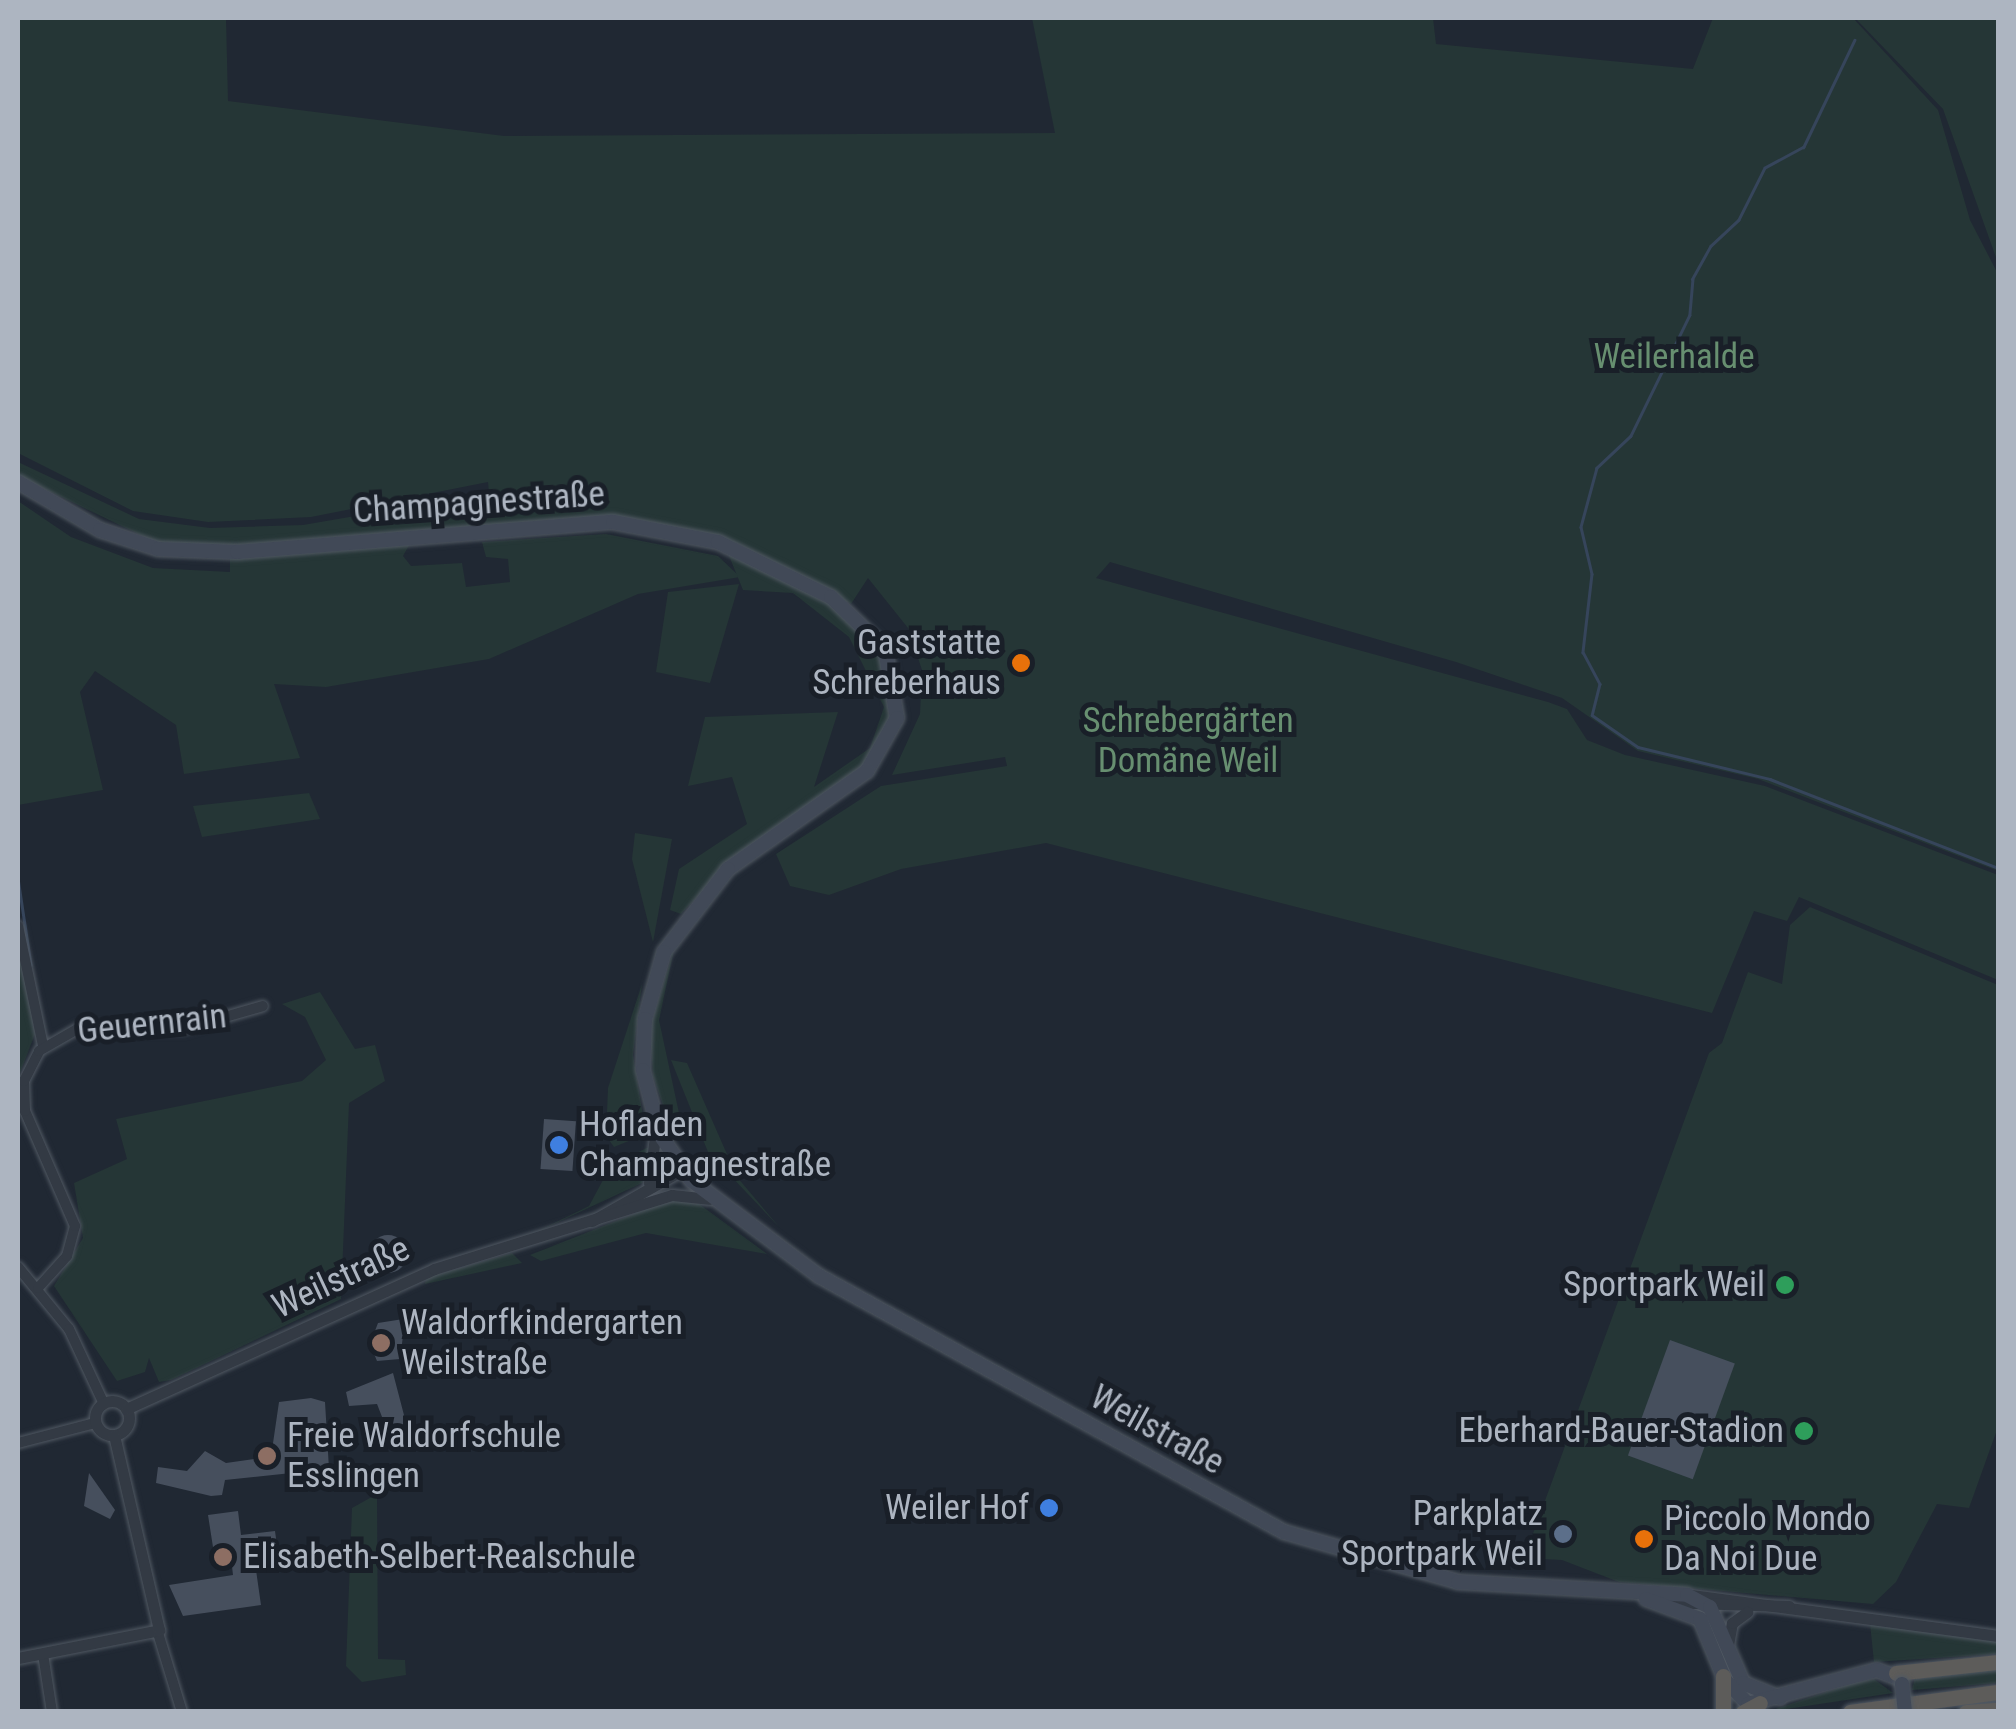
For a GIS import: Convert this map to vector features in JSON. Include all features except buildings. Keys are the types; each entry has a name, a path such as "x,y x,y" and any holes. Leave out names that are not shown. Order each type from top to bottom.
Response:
{"highway":[{"path":"1899,1679 1998,1662"},
{"path":"1723,1676 1723,1712"},
{"path":"1850,1712 1998,1692"},
{"path":"1743,1712 1760,1703"},
{"path":"1966,1712 1998,1710"}],"main road":[{"name":"Champagnestraße","path":"18,482 114,536 186,552 565,522 655,527 775,564 864,622 896,674 892,734 860,778 718,878 672,938 643,1032 664,1154 682,1170"},
{"name":"Weilstraße","path":"682,1170 710,1200 835,1285 1303,1541 1437,1579 1619,1594 1687,1594"},
{"name":"Weilstraße","path":"1619,1594 1661,1602"},
{"path":"1687,1594 1710,1607 1743,1683 1780,1698"},
{"path":"1661,1602 1706,1627 1723,1676 1742,1700 1760,1703 1899,1679 1905,1712"}],"street":[{"name":"Geuernrain","path":"18,926 43,1046"},
{"name":"Geuernrain","path":"38,1288 75,1233 63,1181 25,1111 24,1081 43,1046 79,1028 182,1028 262,1006"},
{"path":"646,1186 664,1154"},
{"path":"656,1200 682,1170"},
{"name":"Weilstraße","path":"588,1224 646,1186 682,1170"},
{"name":"Weilstraße","path":"126,1408 389,1286 656,1200 710,1200"},
{"path":"18,1267 74,1338 103,1402 95,1422"},
{"path":"103,1402 126,1408 127,1426 114,1435"},
{"path":"18,1443 95,1422 114,1435 158,1633 182,1712"},
{"name":"Weilstraße","path":"1687,1594 1793,1605 1998,1636"},
{"path":"1706,1627 1710,1607 1732,1598"},
{"name":"Weilstraße","path":"1661,1602 1750,1610 1793,1605"},
{"path":"1728,1649 1732,1622 1750,1610"},
{"path":"18,1658 158,1633"},
{"path":"43,1654 52,1712"}],"green space":[{"path":"18,18 226,18 228,101 504,136 1055,133 1032,18 1433,18 1436,44 1693,69 1713,18 1853,18 1938,110 1970,220 1998,274 1998,871 1758,779 1638,751 1562,698 1456,662 1110,562 1096,578 1548,702 1567,709 1587,740 1625,755 1765,786 1998,875 1998,980 1799,897 1787,921 1754,911 1712,1013 1046,843 901,869 829,895 790,886 776,854 881,786 1007,766 1005,757 892,775 920,714 922,670 908,628 868,578 851,604 737,543 610,517 238,546 157,543 18,476 18,462 139,519 210,528 303,525 489,493 488,482 311,517 208,522 133,511 18,453"},
{"path":"1855,18 1998,18 1998,263 1943,109"},
{"path":"18,501 71,537 153,568 230,572 230,557 412,540 403,556 411,566 462,563 466,587 510,582 508,559 486,557 482,542 606,534 718,556 740,577 638,594 489,659 326,687 274,684 300,758 184,774 176,725 95,671 80,692 103,790 18,805"},
{"path":"727,551 830,602 882,656 890,722 867,763 737,855 681,914 670,910 679,869 747,824 732,777 688,786 705,717 838,712 814,787 870,748 884,707 849,637 793,593 743,590"},
{"path":"739,584 710,683 656,672 668,592"},
{"path":"309,793 320,819 202,837 193,806"},
{"path":"635,833 672,839 653,942 632,859"},
{"name":"Sportpark Weil","path":"1810,907 1998,985 1998,1427 1969,1508 1937,1504 1896,1582 1873,1604 1619,1582 1562,1560 1524,1558 1709,1053 1722,1043 1748,972 1782,984 1790,925"},
{"path":"18,933 35,1034 18,1078"},
{"path":"675,945 659,1020 679,1113 670,1126 653,1076 650,1029"},
{"path":"642,984 633,1055 646,1134 614,1147 606,1136 608,1088"},
{"path":"320,992 355,1049 375,1045 385,1081 349,1103 341,1299 171,1380 159,1382 149,1358 145,1372 117,1381 54,1286 83,1238 74,1183 127,1159 116,1119 302,1081 326,1060 305,1017 282,1004"},
{"path":"671,1060 687,1063 737,1177 780,1228 708,1152"},
{"path":"651,1146 642,1183 526,1237 589,1206 611,1165"},
{"path":"669,1200 695,1201 767,1254 646,1233 541,1261 530,1255"},
{"path":"512,1253 522,1263 425,1284 426,1278"},
{"path":"377,1494 378,1659 405,1660 406,1675 362,1682 346,1666 352,1508"},
{"path":"1870,1623 1998,1641 1998,1654 1874,1662"},
{"path":"1998,1668 1998,1683 1912,1690 1915,1677"},
{"path":"1874,1679 1893,1693 1767,1712 1853,1683"}],"waterway":[{"path":"1855,40 1804,147 1765,168 1739,220 1711,246 1693,279 1690,315 1631,436 1597,468 1581,527 1592,574 1583,652 1600,684 1592,715 1638,747 1770,779 1998,868"},
{"path":"18,878 31,965"}],"place":[{"name":"Gaststatte Schreberhaus","path":"1021,663"},
{"name":"Hofladen Champagnestraße","path":"559,1145"},
{"name":"Sportpark Weil","path":"1785,1285"},
{"name":"Waldorfkindergarten Weilstraße","path":"381,1343"},
{"name":"Eberhard-Bauer-Stadion","path":"1804,1431"},
{"name":"Freie Waldorfschule Esslingen","path":"267,1456"},
{"name":"Weiler Hof","path":"1049,1508"},
{"name":"Parkplatz Sportpark Weil","path":"1563,1534"},
{"name":"Piccolo Mondo Da Noi Due","path":"1644,1539"},
{"name":"Elisabeth-Selbert-Realschule","path":"223,1557"}],"park label":[{"name":"Weilerhalde","path":"1674,357"},
{"name":"Schrebergärten Domäne Weil","path":"1188,741"}]}
